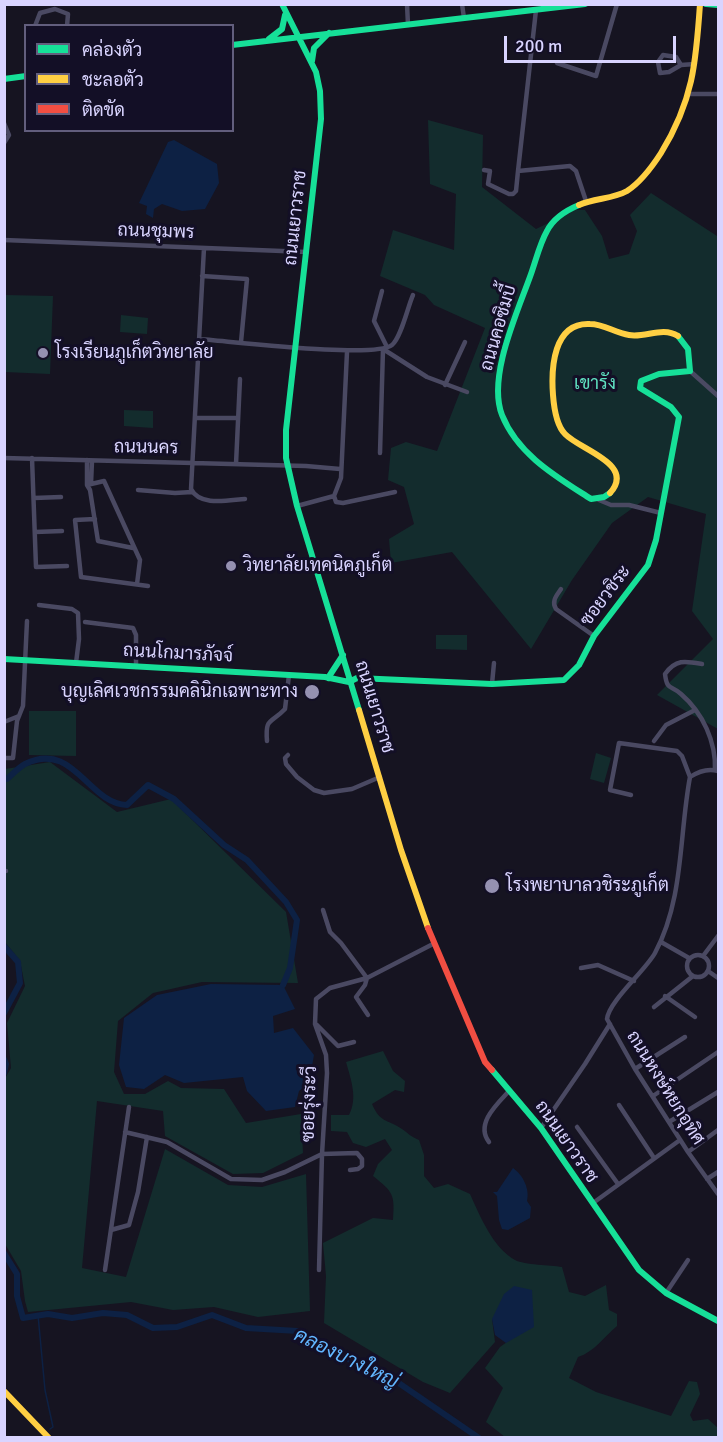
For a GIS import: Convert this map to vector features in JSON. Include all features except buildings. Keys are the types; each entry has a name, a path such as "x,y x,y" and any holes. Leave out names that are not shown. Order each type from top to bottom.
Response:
{"street":[{"path":"407,4 408,25"},
{"path":"462,4 464,18"},
{"path":"234,45 464,18 521,8 536,10 585,4"},
{"path":"557,63 596,76 616,4"},
{"name":"ถนนคอซิมบี้","path":"599,500 591,499 545,469 519,444 502,415 497,391 506,343 547,230 568,208 586,201 618,195 637,184 659,155 689,94 695,64 700,4"},
{"path":"706,4 718,5"},
{"path":"266,41 274,37 284,26 284,8"},
{"name":"ถนนเยาวราช","path":"284,8 320,84 321,119 285,440 287,466 349,682 411,882 433,944 485,1062 541,1128 639,1270 666,1293 718,1321"},
{"path":"36,24 40,13 55,9 68,14 67,24"},
{"path":"484,170 490,171 488,184 509,194 516,191 536,10"},
{"path":"312,63 314,48 329,33"},
{"path":"681,64 676,57 663,55 657,67 660,73 664,74 681,64 695,64"},
{"path":"4,79 24,76"},
{"path":"689,94 718,94"},
{"path":"4,123 9,135 4,143"},
{"path":"518,171 570,166 576,171 586,201"},
{"name":"ถนนชุมพร","path":"4,240 307,252"},
{"path":"204,248 192,492 207,500 245,499"},
{"path":"202,276 248,279 242,342"},
{"path":"380,453 385,348 374,321 382,291"},
{"path":"199,339 347,352 385,348 394,342 413,295"},
{"path":"599,500 611,492 618,478 617,471 612,465 563,432 555,411 552,390 553,365 561,338 569,328 582,324 604,325 622,334 635,336 662,331 680,336 689,349 690,371 718,396"},
{"path":"445,385 465,342"},
{"path":"385,348 427,377 467,392"},
{"path":"347,352 341,478 334,496 336,502 343,503 395,492"},
{"name":"ซอยวชิระ","path":"349,682 357,678 492,684 564,680 579,665 594,636 648,565 656,540 679,417 676,410 668,403 645,393 640,388 641,381 668,372 690,371"},
{"path":"236,464 240,379"},
{"path":"195,418 238,418"},
{"name":"ถนนนคร","path":"4,458 306,465 340,469"},
{"path":"32,459 36,567 67,566"},
{"path":"89,460 89,486 98,541 133,548"},
{"path":"89,486 104,481 140,560 137,584"},
{"path":"138,490 192,492"},
{"path":"297,506 334,496"},
{"path":"33,498 61,497"},
{"path":"599,500 611,505 629,505 661,513"},
{"path":"95,519 75,520 81,577 148,586"},
{"path":"35,532 62,531"},
{"path":"561,589 554,601 556,609 594,636"},
{"path":"39,605 72,609 78,613 76,663"},
{"path":"4,758 13,758 19,716 23,706 27,621"},
{"path":"85,622 127,626 135,629 136,667"},
{"path":"328,678 343,655"},
{"name":"ถนนโกมารภัจจ์","path":"4,659 289,675 349,682"},
{"path":"690,777 696,773 717,771 716,756 710,734 695,710 680,693 669,688 665,674 672,665 686,661 702,664"},
{"path":"492,684 494,663"},
{"path":"267,741 267,723 285,709 289,675"},
{"path":"654,741 666,725 695,710"},
{"path":"4,722 19,716"},
{"path":"541,1128 610,1024 608,1014 649,964 661,942 676,894 682,826 690,777 682,756 676,751 620,743 610,790 631,795"},
{"path":"288,755 285,758 286,764 297,777 320,792 352,789 380,777"},
{"path":"323,910 330,932 367,978 356,997 368,1015"},
{"path":"703,956 718,936"},
{"path":"661,942 689,958"},
{"name":"ซอยรุ่งระวี","path":"319,1270 327,1073 326,1055 315,1024 316,999 330,988 367,978 433,944"},
{"path":"654,1007 693,976 703,976 708,971 708,961 703,956 696,954 689,958 686,968 693,976"},
{"path":"581,968 598,965 634,981"},
{"path":"708,971 718,978"},
{"path":"665,996 695,1017"},
{"path":"315,1024 338,1046 354,1042"},
{"name":"ถนนหงษ์หยกอุทิศ","path":"610,1024 635,1069 680,1140 718,1194"},
{"path":"635,1069 685,1038"},
{"path":"653,1096 718,1052"},
{"path":"489,1142 484,1135 484,1125 495,1107 509,1091"},
{"path":"669,1122 718,1092"},
{"path":"619,1105 654,1158"},
{"path":"105,1270 129,1107"},
{"path":"578,1127 618,1184"},
{"path":"688,1152 718,1130"},
{"path":"125,1132 167,1142 231,1179 262,1180 285,1172 322,1154 360,1155 362,1166 358,1170 350,1170"},
{"path":"111,1230 129,1225 138,1192 147,1137"},
{"path":"592,1204 680,1140"},
{"path":"707,1179 718,1172"},
{"path":"666,1293 688,1260"},
{"path":"4,1391 49,1437"}],"green space":[{"name":"เขารัง","path":"428,120 483,135 482,187 536,229 575,210 585,210 602,236 609,259 629,254 637,231 630,215 651,193 718,235 718,729 657,695 713,639 692,611 706,514 648,497 612,523 572,580 531,649 452,552 391,563 389,539 414,524 404,487 388,480 391,448 406,442 437,451 485,328 434,305 425,295 380,276 393,230 454,250 456,194 430,184"},
{"path":"5,295 53,296 50,374 5,372"},
{"path":"121,315 148,318 147,334 120,332"},
{"path":"124,410 153,411 153,428 124,426"},
{"path":"436,635 467,635 467,650 436,649"},
{"path":"29,711 76,711 76,756 29,755"},
{"path":"596,753 611,758 604,783 590,779"},
{"path":"50,762 117,812 171,799 286,912 298,983 202,982 153,993 118,1021 114,1072 124,1094 145,1094 168,1081 181,1088 224,1089 246,1123 301,1114 303,1153 263,1173 233,1174 165,1136 163,1111 97,1101 82,1268 126,1277 165,1149 228,1185 262,1187 306,1174 310,1311 258,1317 214,1307 173,1310 131,1302 28,1312 21,1271 5,1244 4,1080 11,1068 7,1023 25,986 20,961 5,942 5,769"},
{"path":"383,1051 393,1071 405,1081 404,1092 395,1090 372,1104 381,1118 419,1140 424,1155 424,1176 434,1188 448,1184 470,1194 488,1231 507,1255 519,1262 562,1267 569,1292 585,1296 606,1285 609,1310 617,1314 617,1326 594,1348 578,1357 569,1378 596,1392 671,1416 689,1381 697,1382 700,1394 690,1415 693,1421 708,1419 718,1428 718,1437 505,1437 486,1422 503,1388 485,1368 500,1347 514,1337 492,1319 495,1342 450,1393 423,1382 324,1323 326,1276 323,1243 373,1218 393,1220 394,1204 391,1194 373,1176 378,1164 392,1150 385,1139 366,1147 353,1143 347,1132 331,1131 331,1115 349,1115 352,1109 353,1089 346,1062"}],"water":[{"path":"174,140 217,164 219,183 205,209 182,211 162,204 154,209 153,218 146,214 147,206 139,203 168,142"},
{"path":"211,984 283,985 295,1009 273,1016 274,1033 293,1028 314,1055 309,1083 299,1091 295,1107 266,1111 247,1091 243,1077 184,1083 165,1075 144,1089 126,1087 119,1065 124,1018 157,995"},
{"path":"513,1168 525,1183 527,1201 531,1207 530,1218 508,1230 502,1229 497,1196 493,1192 497,1192"},
{"path":"514,1286 532,1290 534,1327 506,1343 495,1335 492,1319 504,1294"}],"waterway":[{"path":"4,779 25,764 42,759 56,760 68,766 113,802 127,805 148,785 174,799 224,845 247,860 286,902 297,920 290,968 283,985"},
{"name":"คลองบางใหญ่","path":"4,946 18,962 20,983 4,1013"},
{"name":"คลองบางใหญ่","path":"4,1059 6,1064 4,1073"},
{"name":"คลองบางใหญ่","path":"4,1253 17,1274 17,1296 23,1318 48,1314 72,1318 103,1313 127,1315 153,1328 177,1327 212,1315 246,1328 298,1331 338,1355 387,1375 479,1438"},
{"path":"38,1315 45,1390 53,1427 50,1429"}],"traffic: fast":[{"path":"282,4 316,72 320,91 321,119 286,430 286,458 297,506 359,710"},
{"path":"234,45 585,4"},
{"path":"706,4 718,5"},
{"path":"269,39 282,29 285,15"},
{"path":"312,61 314,48 329,33"},
{"path":"4,79 24,76"},
{"path":"579,205 557,219 542,241 506,344 498,382 498,400 509,429 518,442 540,464 591,499 604,497 610,493"},
{"path":"349,682 357,678 492,684 564,680 579,665 594,636 648,565 656,540 679,417 671,407 640,388 641,381 659,374 690,371 688,349 678,336"},
{"path":"328,678 343,655"},
{"path":"4,659 325,677 349,682"},
{"path":"492,1070 541,1128 639,1270 666,1293 718,1321"}],"traffic: slow":[{"path":"579,205 627,191 646,174 661,153 680,116 691,81 700,4"},
{"path":"610,493 616,483 616,474 611,466 572,440 562,430 558,421 552,384 557,349 568,331 578,325 600,325 629,335 666,332 678,336"},
{"path":"359,710 401,850 428,928"},
{"path":"4,1391 49,1438"}],"traffic: jam":[{"path":"428,928 485,1062 492,1070"}],"place":[{"name":"โรงเรียนภูเก็ตวิทยาลัย","path":"43,353"},
{"name":"วิทยาลัยเทคนิคภูเก็ต","path":"231,566"},
{"name":"บุญเลิศเวชกรรมคลินิกเฉพาะทาง","path":"312,692"},
{"name":"โรงพยาบาลวชิระภูเก็ต","path":"492,886"}]}
